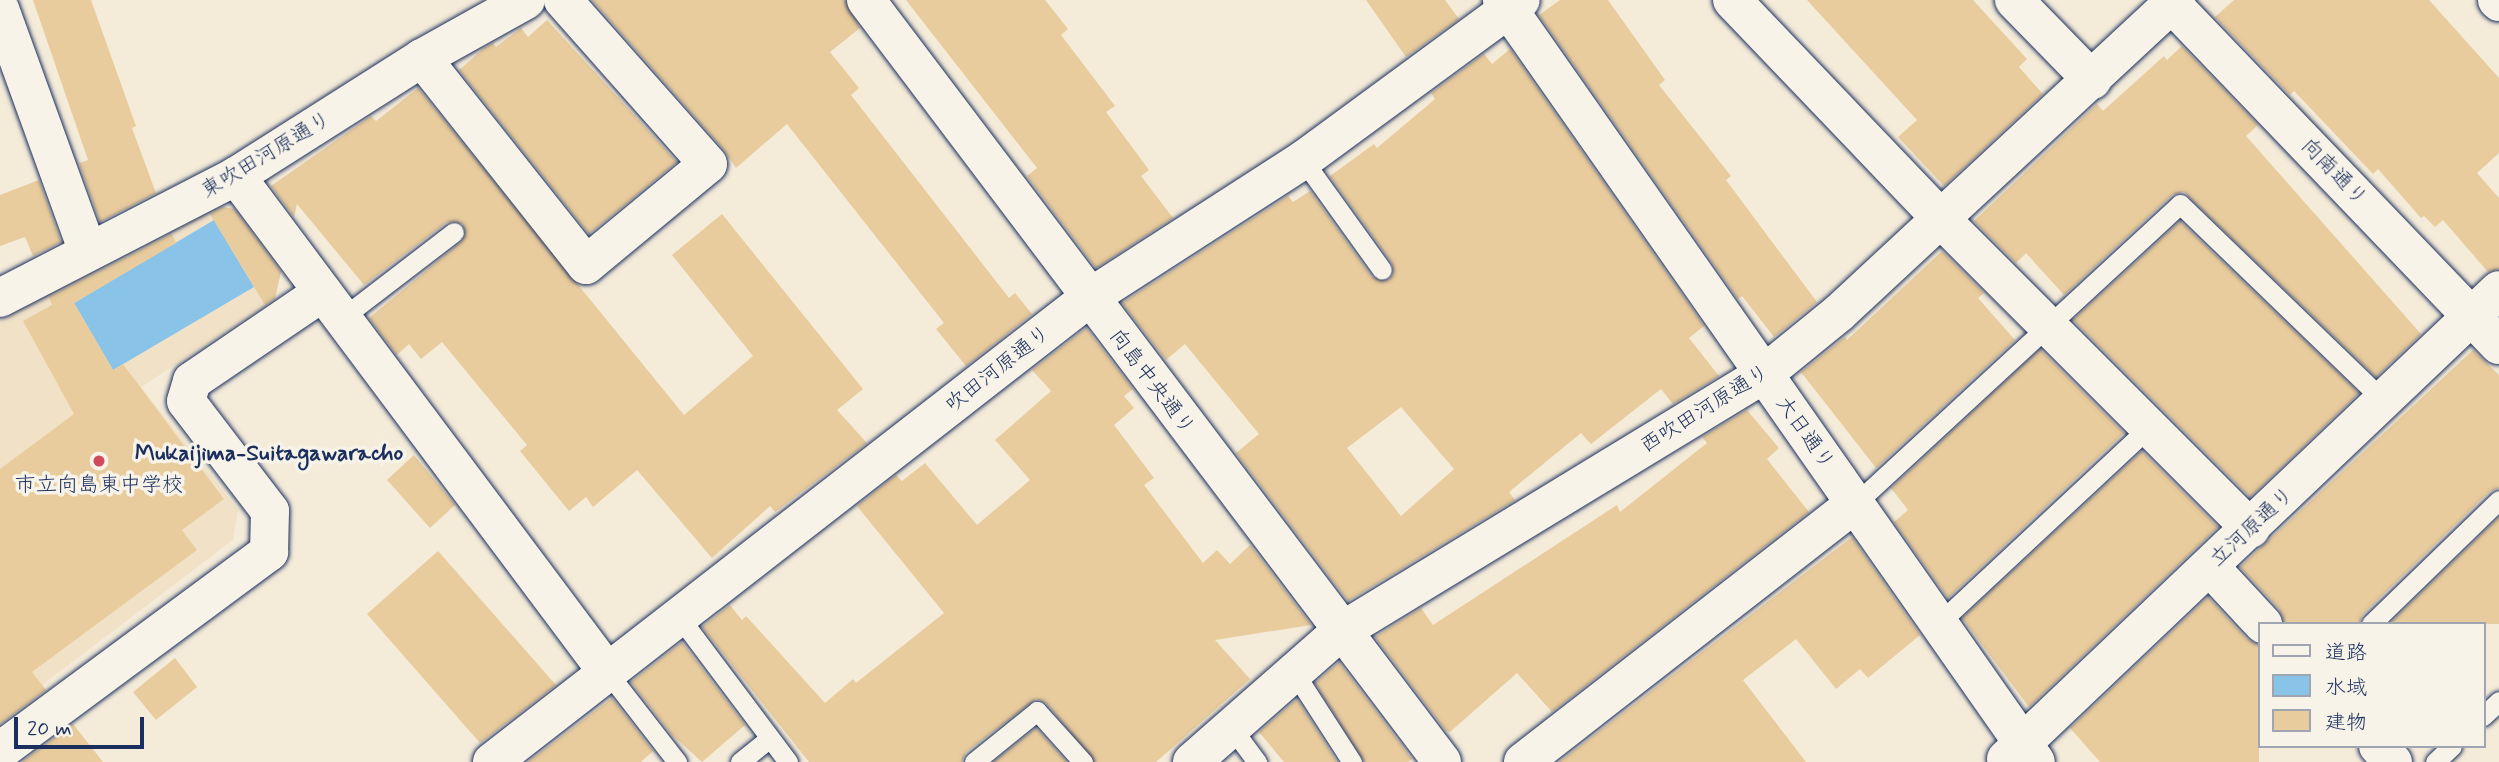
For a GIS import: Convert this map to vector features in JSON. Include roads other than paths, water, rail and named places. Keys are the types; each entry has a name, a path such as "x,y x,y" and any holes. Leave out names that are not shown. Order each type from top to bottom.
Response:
{"street":[{"name":"東吹田河原通り","path":"0,298 236,176 422,58 526,0"},
{"path":"422,58 586,265 708,164 563,0"},
{"name":"向島中央通り","path":"866,0 1340,632 1442,762"},
{"path":"1731,0 1941,219 2250,529"},
{"path":"2014,0 2092,80"},
{"name":"西吹田河原通り","path":"1192,762 1292,669 1340,632 1764,374 1941,219 2092,80 2172,1"},
{"name":"向南通り","path":"2172,1 2486,303 2499,345"},
{"name":"吹田河原通り","path":"492,762 1089,298 1303,160 1510,3"},
{"name":"大日通り","path":"1510,3 1764,374 1939,623 2021,755"},
{"path":"0,9 88,252"},
{"path":"236,176 608,673"},
{"name":"立河原通り","path":"2021,755 2210,567 2486,303"},
{"path":"0,751 269,552 270,511 186,401 192,381 332,305"},
{"path":"1523,762 1855,504"},
{"path":"2210,567 2261,622"},
{"path":"2380,748 2393,762"}],"lane":[{"path":"1303,160 1382,270"},
{"path":"1855,504 2046,324 2179,204 2385,402"},
{"path":"332,305 454,232"},
{"path":"1939,623 2149,427"},
{"path":"2373,622 2499,500"},
{"path":"680,618 788,762"},
{"path":"1292,669 1352,762"},
{"path":"608,673 677,762"},
{"path":"2485,714 2499,701"},
{"path":"974,762 1037,711 1083,762"},
{"path":"1230,727 1257,762"},
{"path":"740,762 770,738"},
{"path":"2435,762 2450,748"}],"water":[{"path":"214,220 254,287 113,370 74,303"}],"place":[{"name":"市立向島東中学校","path":"99,461"}],"district":[{"name":"Mukaijima-Suitagawaracho","path":"269,454"}]}
